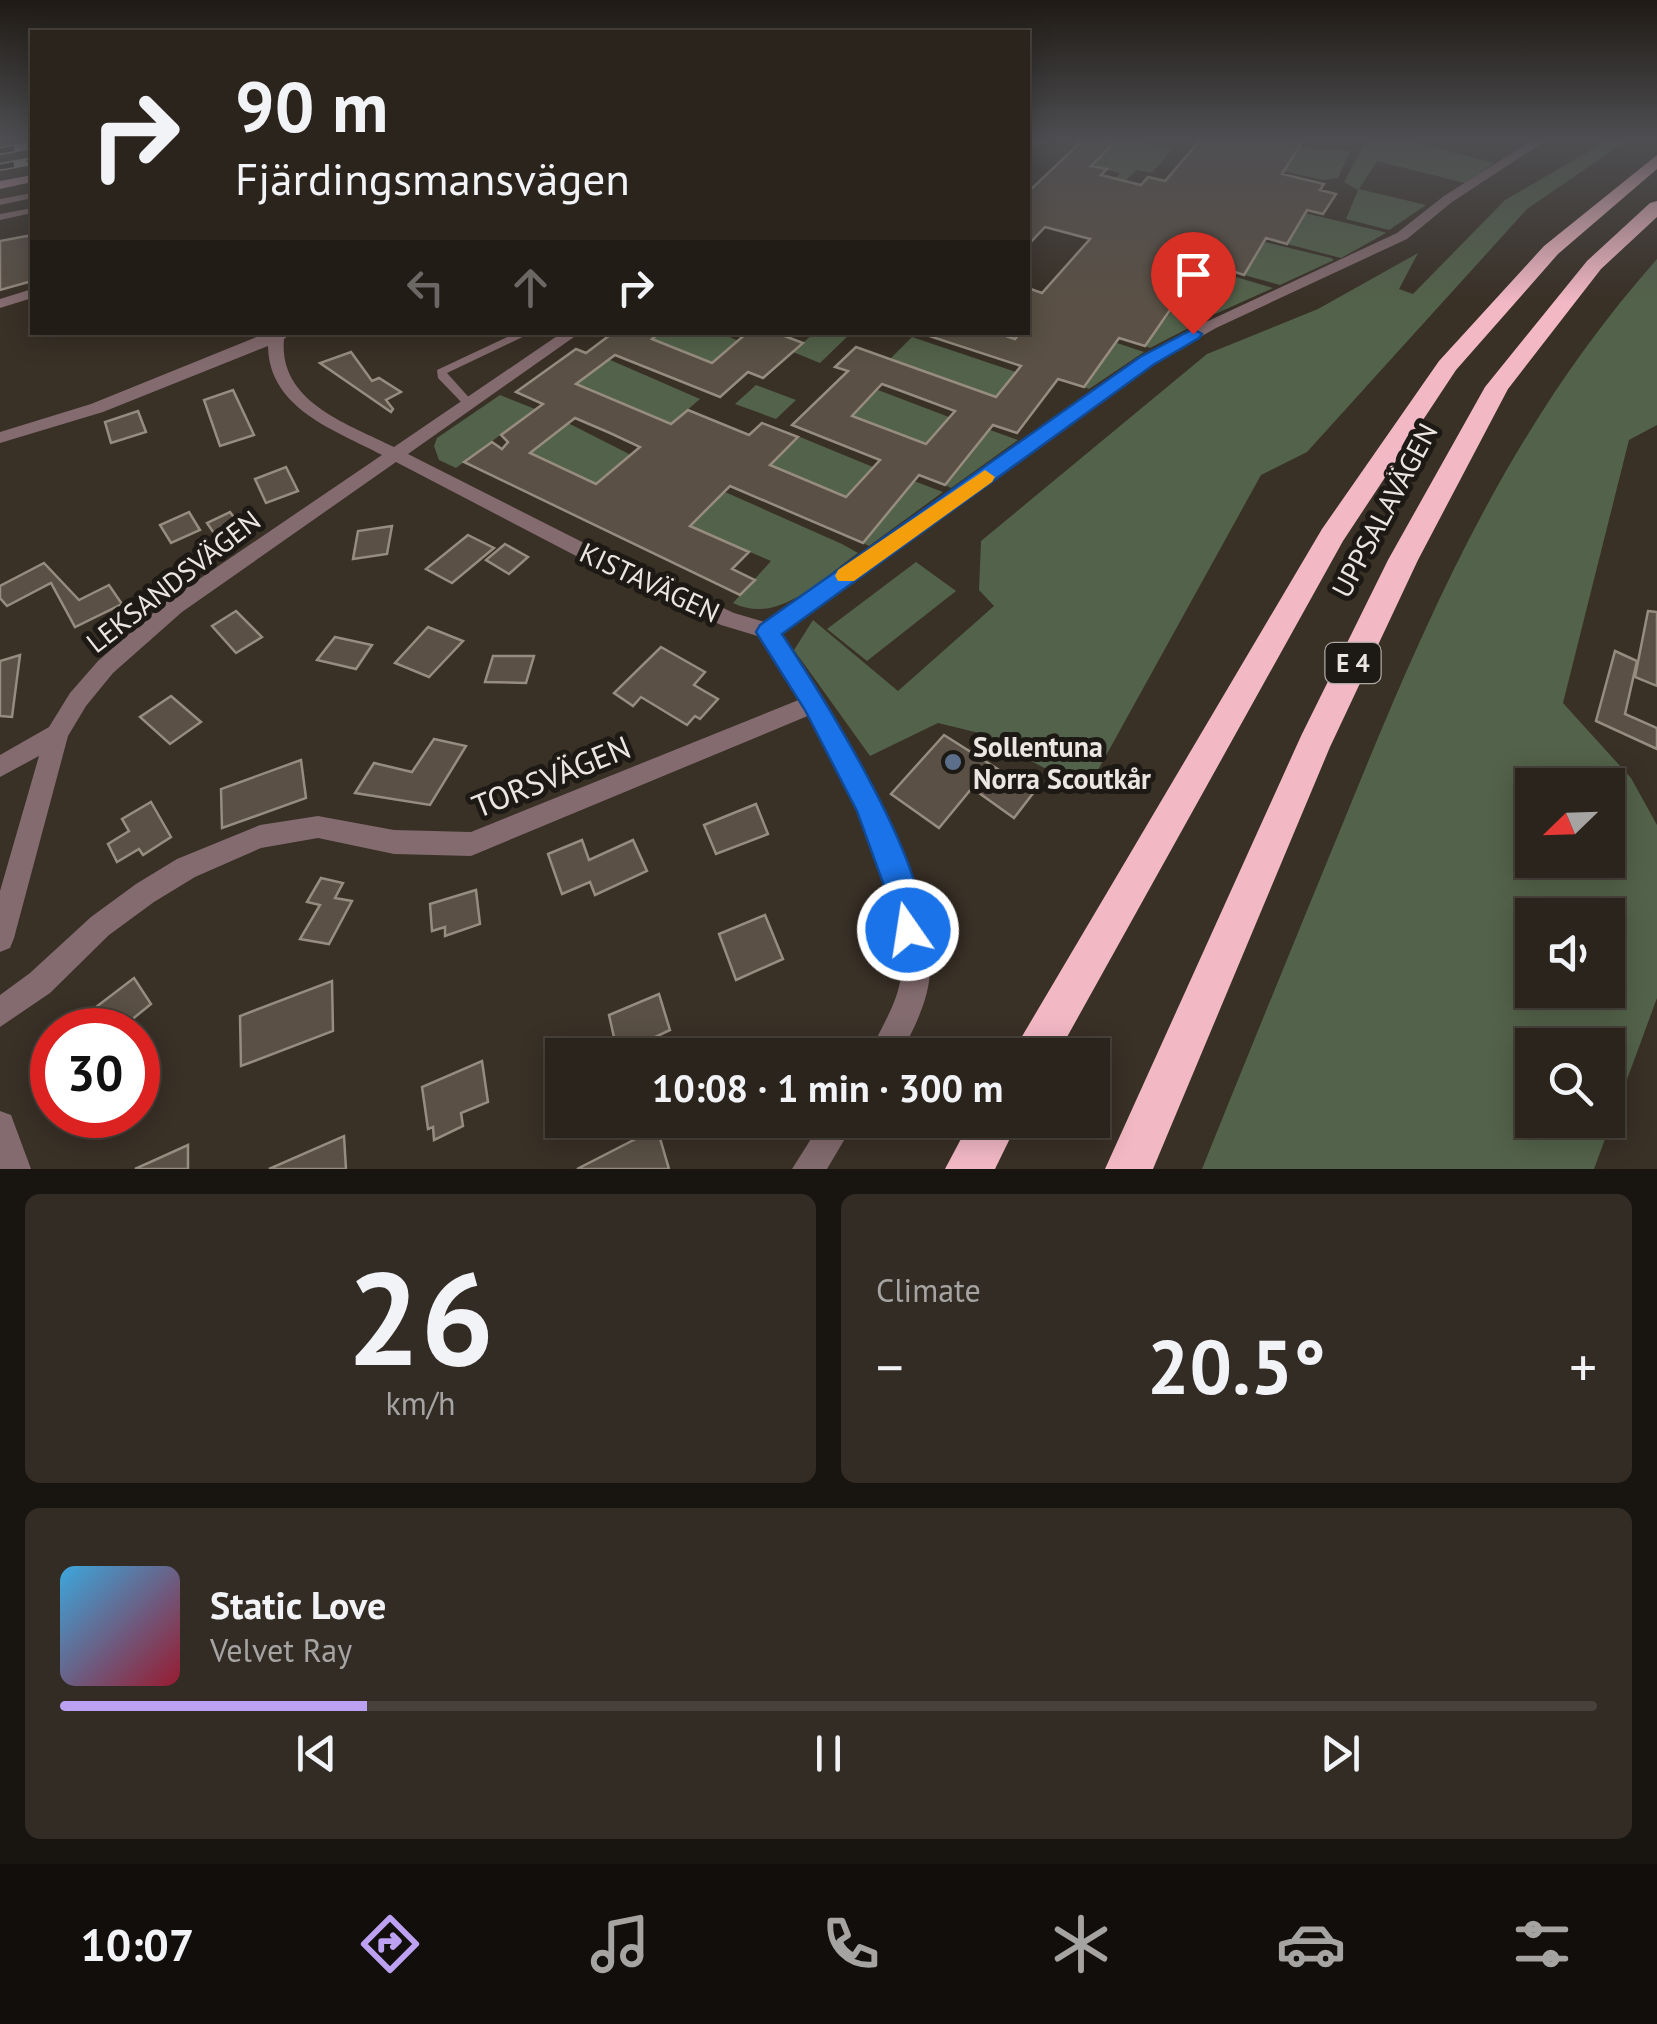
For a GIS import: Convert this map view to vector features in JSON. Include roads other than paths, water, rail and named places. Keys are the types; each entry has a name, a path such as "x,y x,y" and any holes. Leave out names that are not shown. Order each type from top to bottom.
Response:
{"highway":[{"name":"UPPSALAVÄGEN","path":"1043,1038 1332,536 1447,366 1551,250 1617,194"},
{"name":"UPPSALAVÄGEN","path":"1129,1169 1313,747 1403,560 1496,387 1594,265 1657,207"},
{"path":"969,1169 986,1138"}],"street":[{"path":"895,1038 916,969 901,891 870,808 814,703 768,632 1156,355 1402,236 1457,194"},
{"path":"0,304 30,294"},
{"path":"0,438 97,408 278,335"},
{"name":"KISTAVÄGEN","path":"280,335 275,364 280,382 316,414 587,554 728,619 768,632"},
{"name":"LEKSANDSVÄGEN","path":"0,767 57,734 70,709 118,654 204,588 570,335"},
{"name":"TORSVÄGEN","path":"0,1013 40,983 100,926 144,894 186,868 260,838 318,827 394,842 471,844 814,703"},
{"path":"0,938 57,734"},
{"path":"0,1126 15,1169"},
{"path":"808,1169 829,1138"}],"lane":[{"path":"0,202 30,196"},
{"path":"0,217 30,211"},
{"path":"469,404 443,378 442,372 522,335"}],"place":[{"name":"Sollentuna Norra Scoutkår","path":"953,762"}]}
